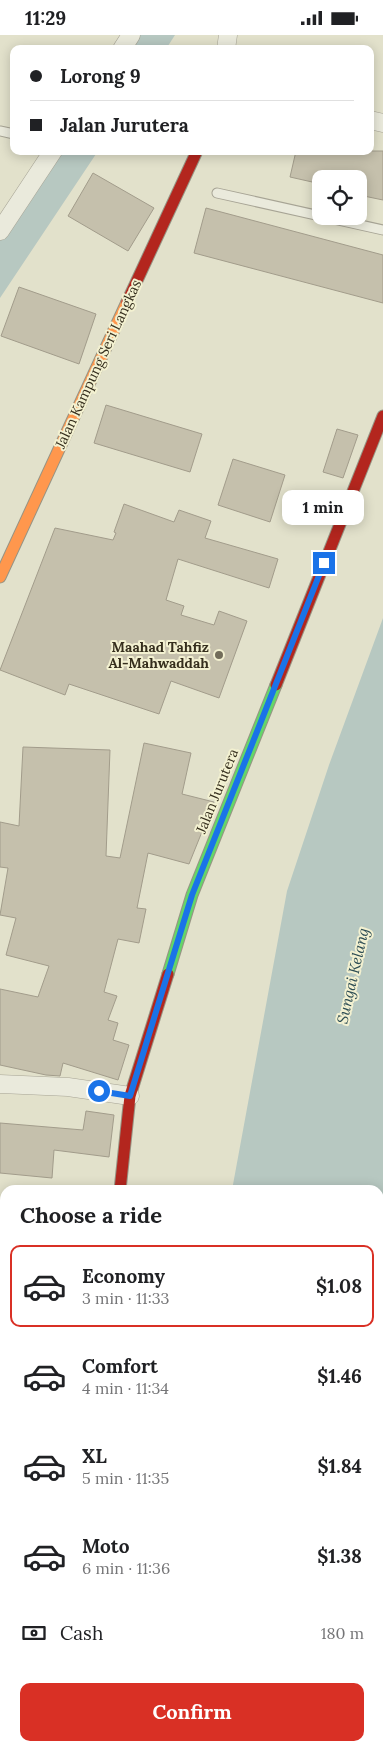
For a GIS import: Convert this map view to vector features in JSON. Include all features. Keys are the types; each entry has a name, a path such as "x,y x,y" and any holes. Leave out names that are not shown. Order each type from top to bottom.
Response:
{"street":[{"path":"0,231 51,155"},
{"name":"Jalan Kampung Seri Langkas","path":"0,577 195,155"},
{"name":"Jalan Jurutera","path":"121,1185 130,1096 192,895 383,416"},
{"path":"0,1084 68,1087 130,1096"}],"lane":[{"path":"216,193 383,230"}],"water":[{"path":"136,35 175,35 169,45 130,45"},
{"path":"55,155 95,155 0,298 0,237"},
{"name":"Sungai Kelang","path":"383,618 383,1185 233,1185 287,891 329,765"}],"building":[{"path":"374,151 383,151 383,200 367,197 367,170 312,170 312,182 290,177 295,155 374,155"},
{"path":"93,173 154,208 128,251 68,216"},
{"path":"206,208 383,255 383,303 194,253"},
{"path":"19,287 96,314 79,364 1,336"},
{"path":"106,405 202,434 190,472 94,443"},
{"path":"337,429 358,435 343,478 323,472"},
{"path":"233,459 285,475 270,522 218,505"},
{"path":"124,504 174,522 179,510 211,521 205,538 278,559 269,588 178,559 166,600 184,606 181,615 214,625 219,611 247,621 219,698 171,681 159,714 69,684 65,695 0,670 55,528 113,540"},
{"path":"144,743 191,753 182,794 214,802 189,864 148,853 137,908 146,909 139,943 118,939 104,992 117,996 108,1020 118,1023 113,1040 129,1045 118,1080 63,1063 60,1076 46,1075 0,1065 0,989 38,997 49,966 6,955 16,918 0,915 8,868 0,867 0,822 19,826 23,747 110,750 106,856 120,858"},
{"path":"86,1111 114,1115 109,1157 54,1150 52,1178 0,1173 0,1123 83,1130"}],"traffic: fast":[{"path":"168,974 192,895 276,685"}],"traffic: slow":[{"path":"0,577 127,302"}],"traffic: jam":[{"path":"127,302 195,155"},
{"path":"276,685 383,416"},
{"path":"121,1185 130,1096 168,974"}],"place":[{"name":"Maahad Tahfiz Al-Mahwaddah","path":"219,655"}],"route":[{"path":"99,1091 130,1096 192,895 324,563"}]}
